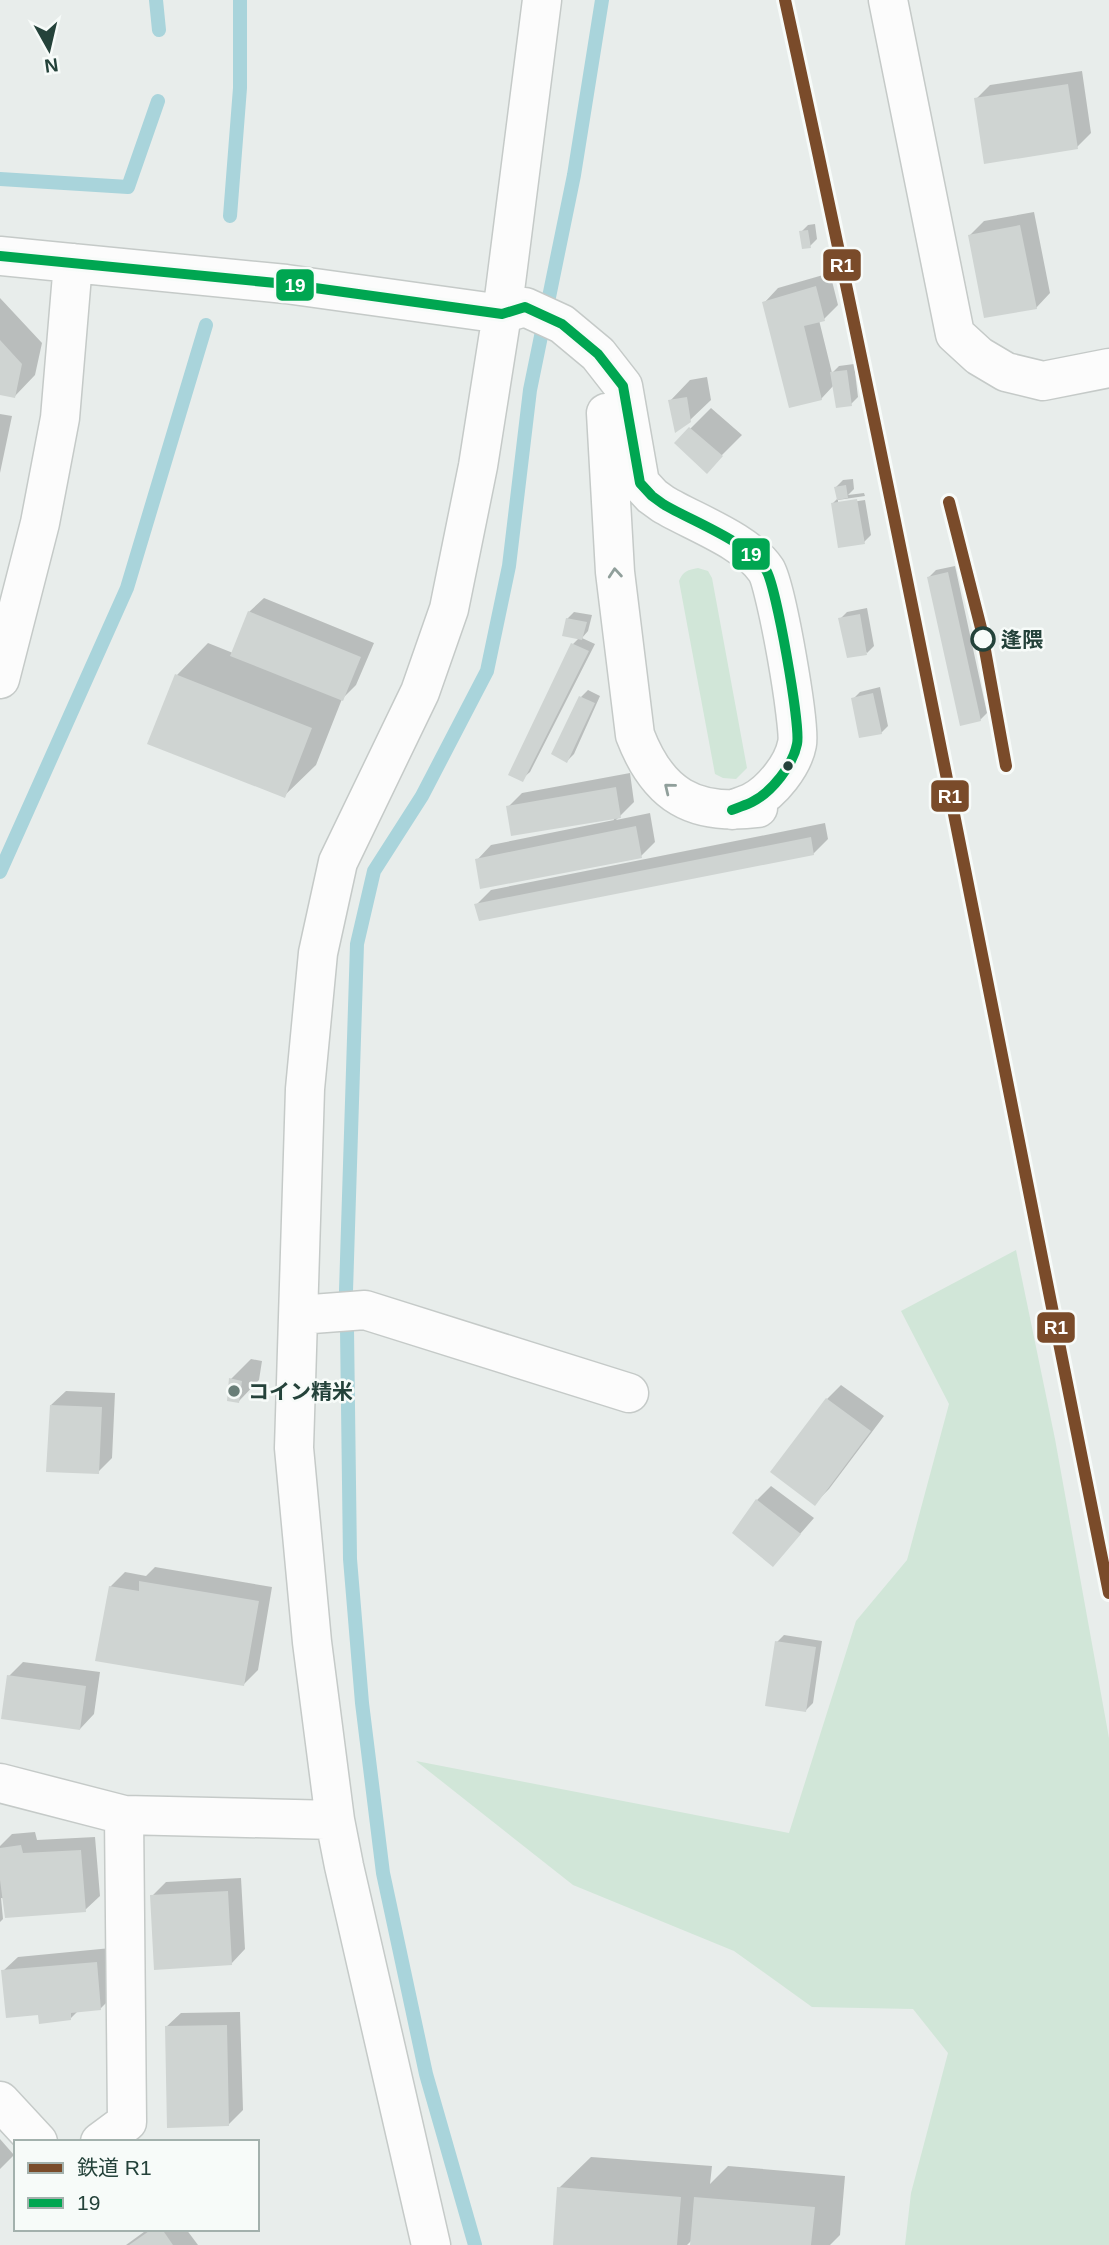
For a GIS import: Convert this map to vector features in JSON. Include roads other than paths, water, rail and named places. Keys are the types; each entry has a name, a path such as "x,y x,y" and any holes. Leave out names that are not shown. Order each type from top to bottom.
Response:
{"street":[{"path":"431,2245 344,1866 335,1820 312,1642 294,1448 305,1089 318,953 338,862 420,692 449,609 478,466 532,324 542,0"},
{"path":"888,0 955,334 979,356 1006,372 1043,382 1109,368"},
{"path":"0,256 286,284 532,324 598,354 623,386 640,483 652,496 678,513 724,518 754,527 776,545 802,597 821,720 821,743 816,760 787,798 768,806 732,810 691,802 665,787 643,755 635,735 615,572 606,410 599,391 581,367 532,324"},
{"path":"0,678 40,523 60,418 73,263"},
{"path":"299,1315 365,1310 629,1393"},
{"path":"0,1783 124,1815 335,1820"},
{"path":"103,2140 127,2122 124,1815"},
{"path":"0,2101 36,2140"}],"waterway":[{"path":"156,0 159,30"},
{"path":"230,216 240,88 240,0"},
{"path":"346,1291 357,944 374,871 422,796 487,671 509,566 530,390 574,175 602,0"},
{"path":"0,179 128,187 158,101"},
{"path":"0,872 127,588 206,325"},
{"path":"347,1329 350,1559 362,1703 383,1873 426,2074 475,2245"}],"rail line":[{"name":"R1","path":"785,0 910,596 1109,1593"},
{"name":"R1","path":"949,502 981,628 1006,766"}],"place":[{"name":"逢隈","path":"983,639"},
{"name":"コイン精米","path":"234,1391"}]}
